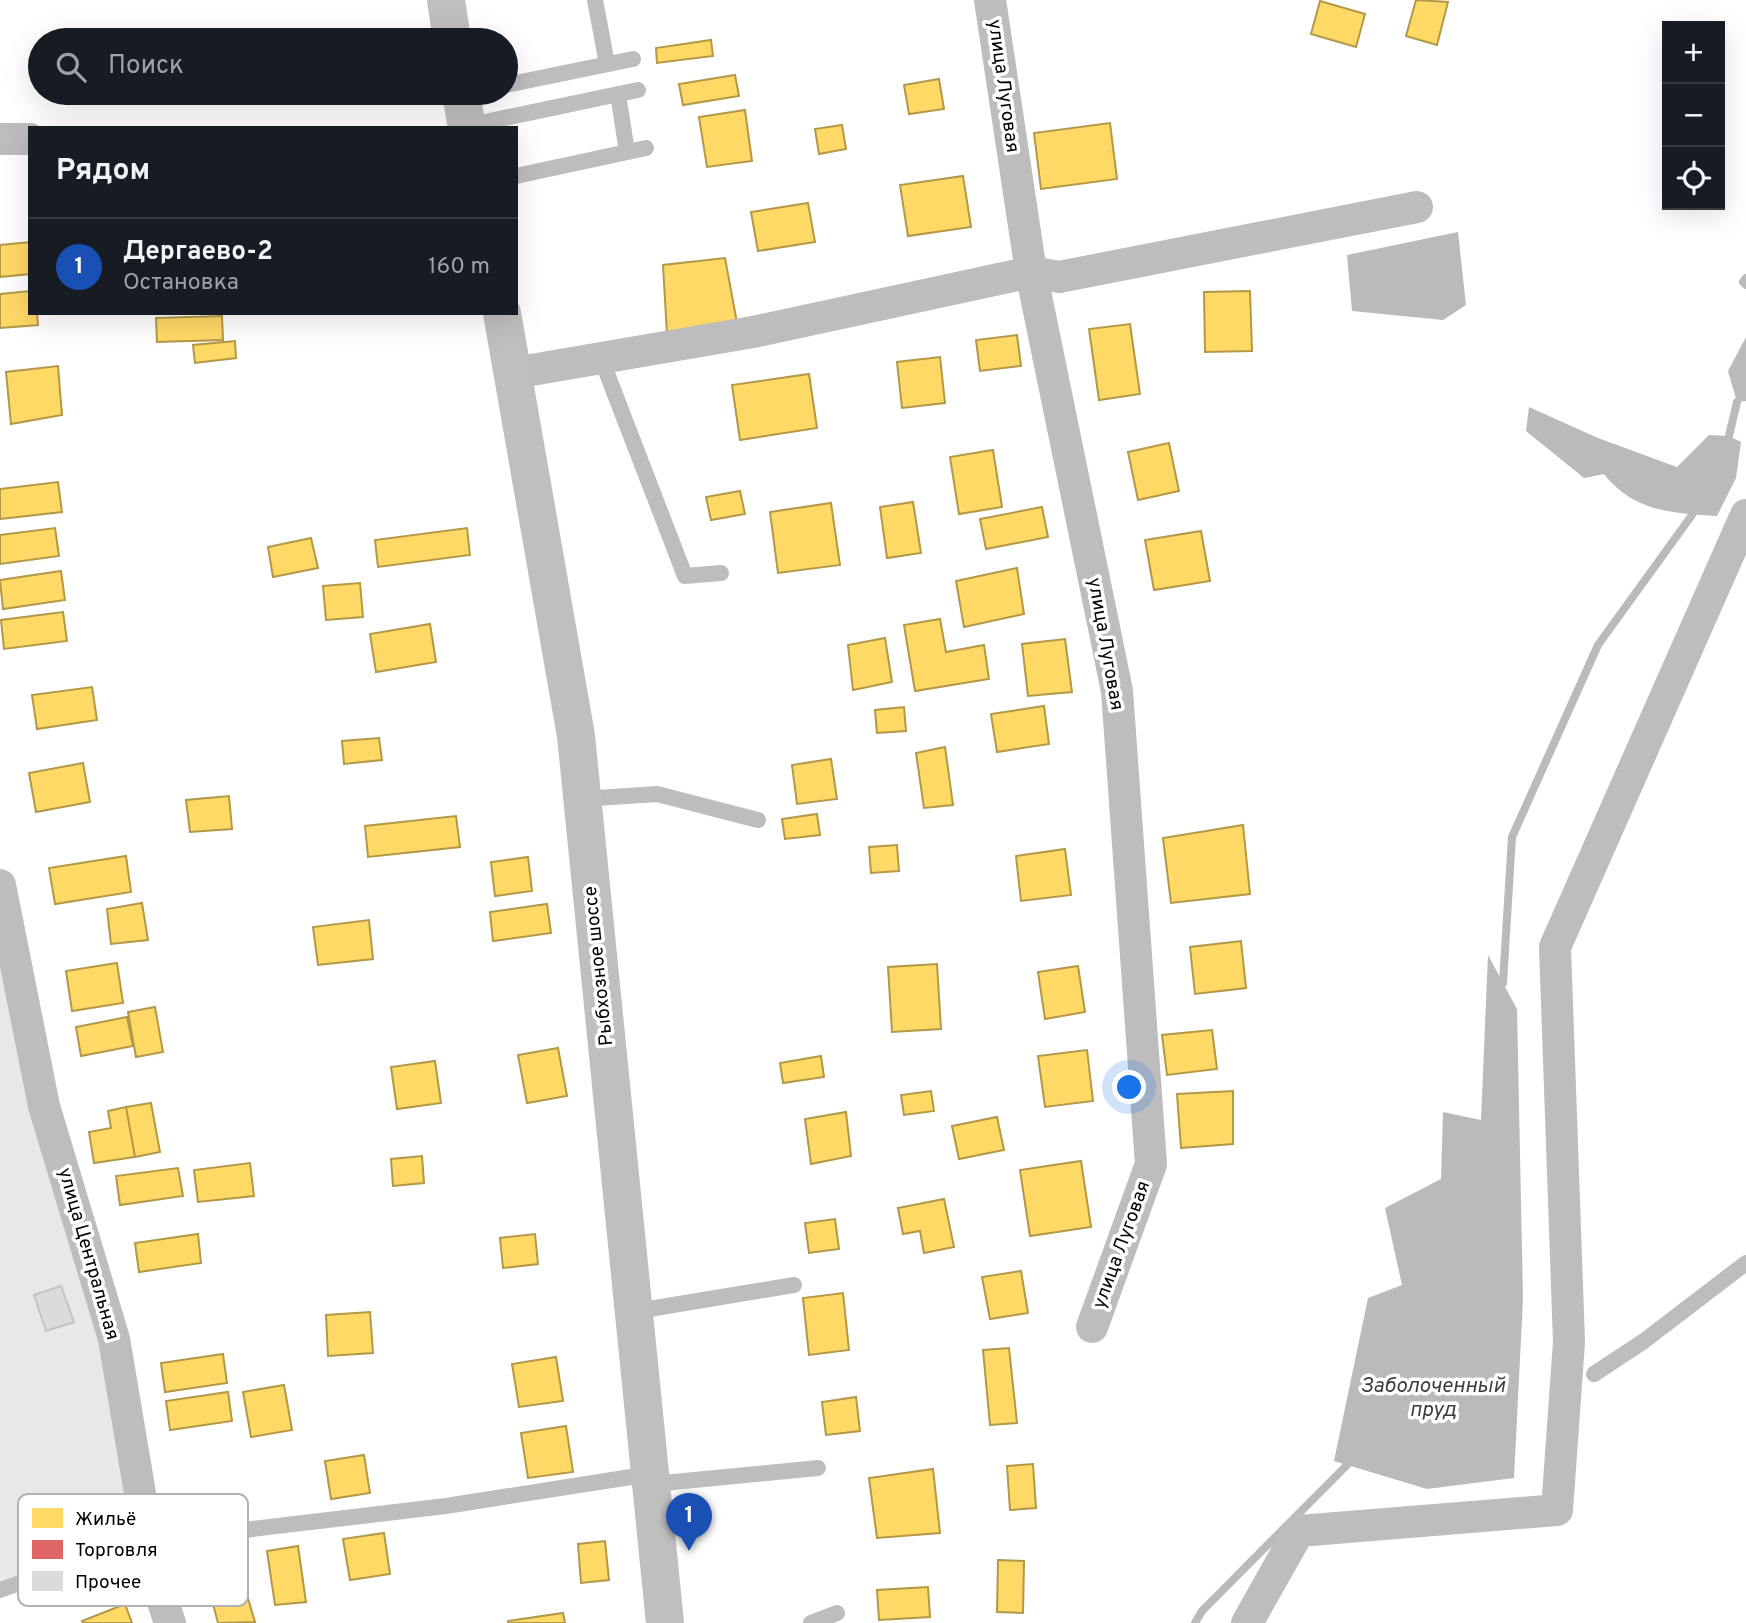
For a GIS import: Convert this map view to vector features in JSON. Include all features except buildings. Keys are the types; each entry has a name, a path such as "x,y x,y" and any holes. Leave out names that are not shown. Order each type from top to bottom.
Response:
{"main road":[{"path":"446,0 450,28"},
{"name":"Рыбхозное шоссе","path":"502,315 576,736 665,1623"}],"street":[{"name":"улица Луговая","path":"990,0 1031,272 1117,691 1151,1164 1093,1327"},
{"path":"0,139 28,139"},
{"path":"514,373 752,332 1031,272 1059,277 1417,207"},
{"path":"1247,1623 1299,1531 1557,1510 1569,1342 1555,947 1746,515"},
{"name":"улица Центральная","path":"0,885 44,1106 114,1339 140,1494"},
{"name":"улица Центральная","path":"164,1606 170,1623"}],"lane":[{"path":"595,0 607,64"},
{"path":"518,83 633,59"},
{"path":"518,102 638,90"},
{"path":"618,94 627,152"},
{"path":"465,107 489,105"},
{"path":"518,176 646,148"},
{"path":"601,358 685,576 721,573"},
{"path":"582,799 657,794 758,820"},
{"path":"1594,1374 1644,1341 1746,1263"},
{"path":"643,1310 794,1285"},
{"path":"248,1529 652,1479 818,1468"},
{"path":"0,1591 18,1584"},
{"path":"811,1623 837,1613"}],"shaded area":[{"path":"0,962 81,1258 111,1388 128,1494 18,1494 18,1575 0,1581"}],"water":[{"path":"1458,232 1466,305 1443,320 1352,311 1347,255"},
{"path":"1746,337 1746,401 1737,402 1728,371"},
{"path":"1529,407 1598,438 1677,467 1709,435 1729,436 1741,442 1736,478 1717,516 1685,514 1655,508 1628,496 1604,474 1584,478 1526,431"},
{"name":"Заболоченный пруд","path":"1488,955 1517,1009 1523,1299 1514,1478 1427,1489 1334,1461 1368,1298 1402,1285 1385,1208 1441,1179 1443,1112 1481,1120"}],"waterway":[{"path":"1746,278 1743,282 1746,285"},
{"path":"1729,436 1737,402"},
{"path":"1503,983 1512,837 1598,645 1692,515"},
{"path":"1195,1623 1202,1611 1347,1465"}],"place":[{"name":"Дергаево-2","path":"689,1551"}]}
